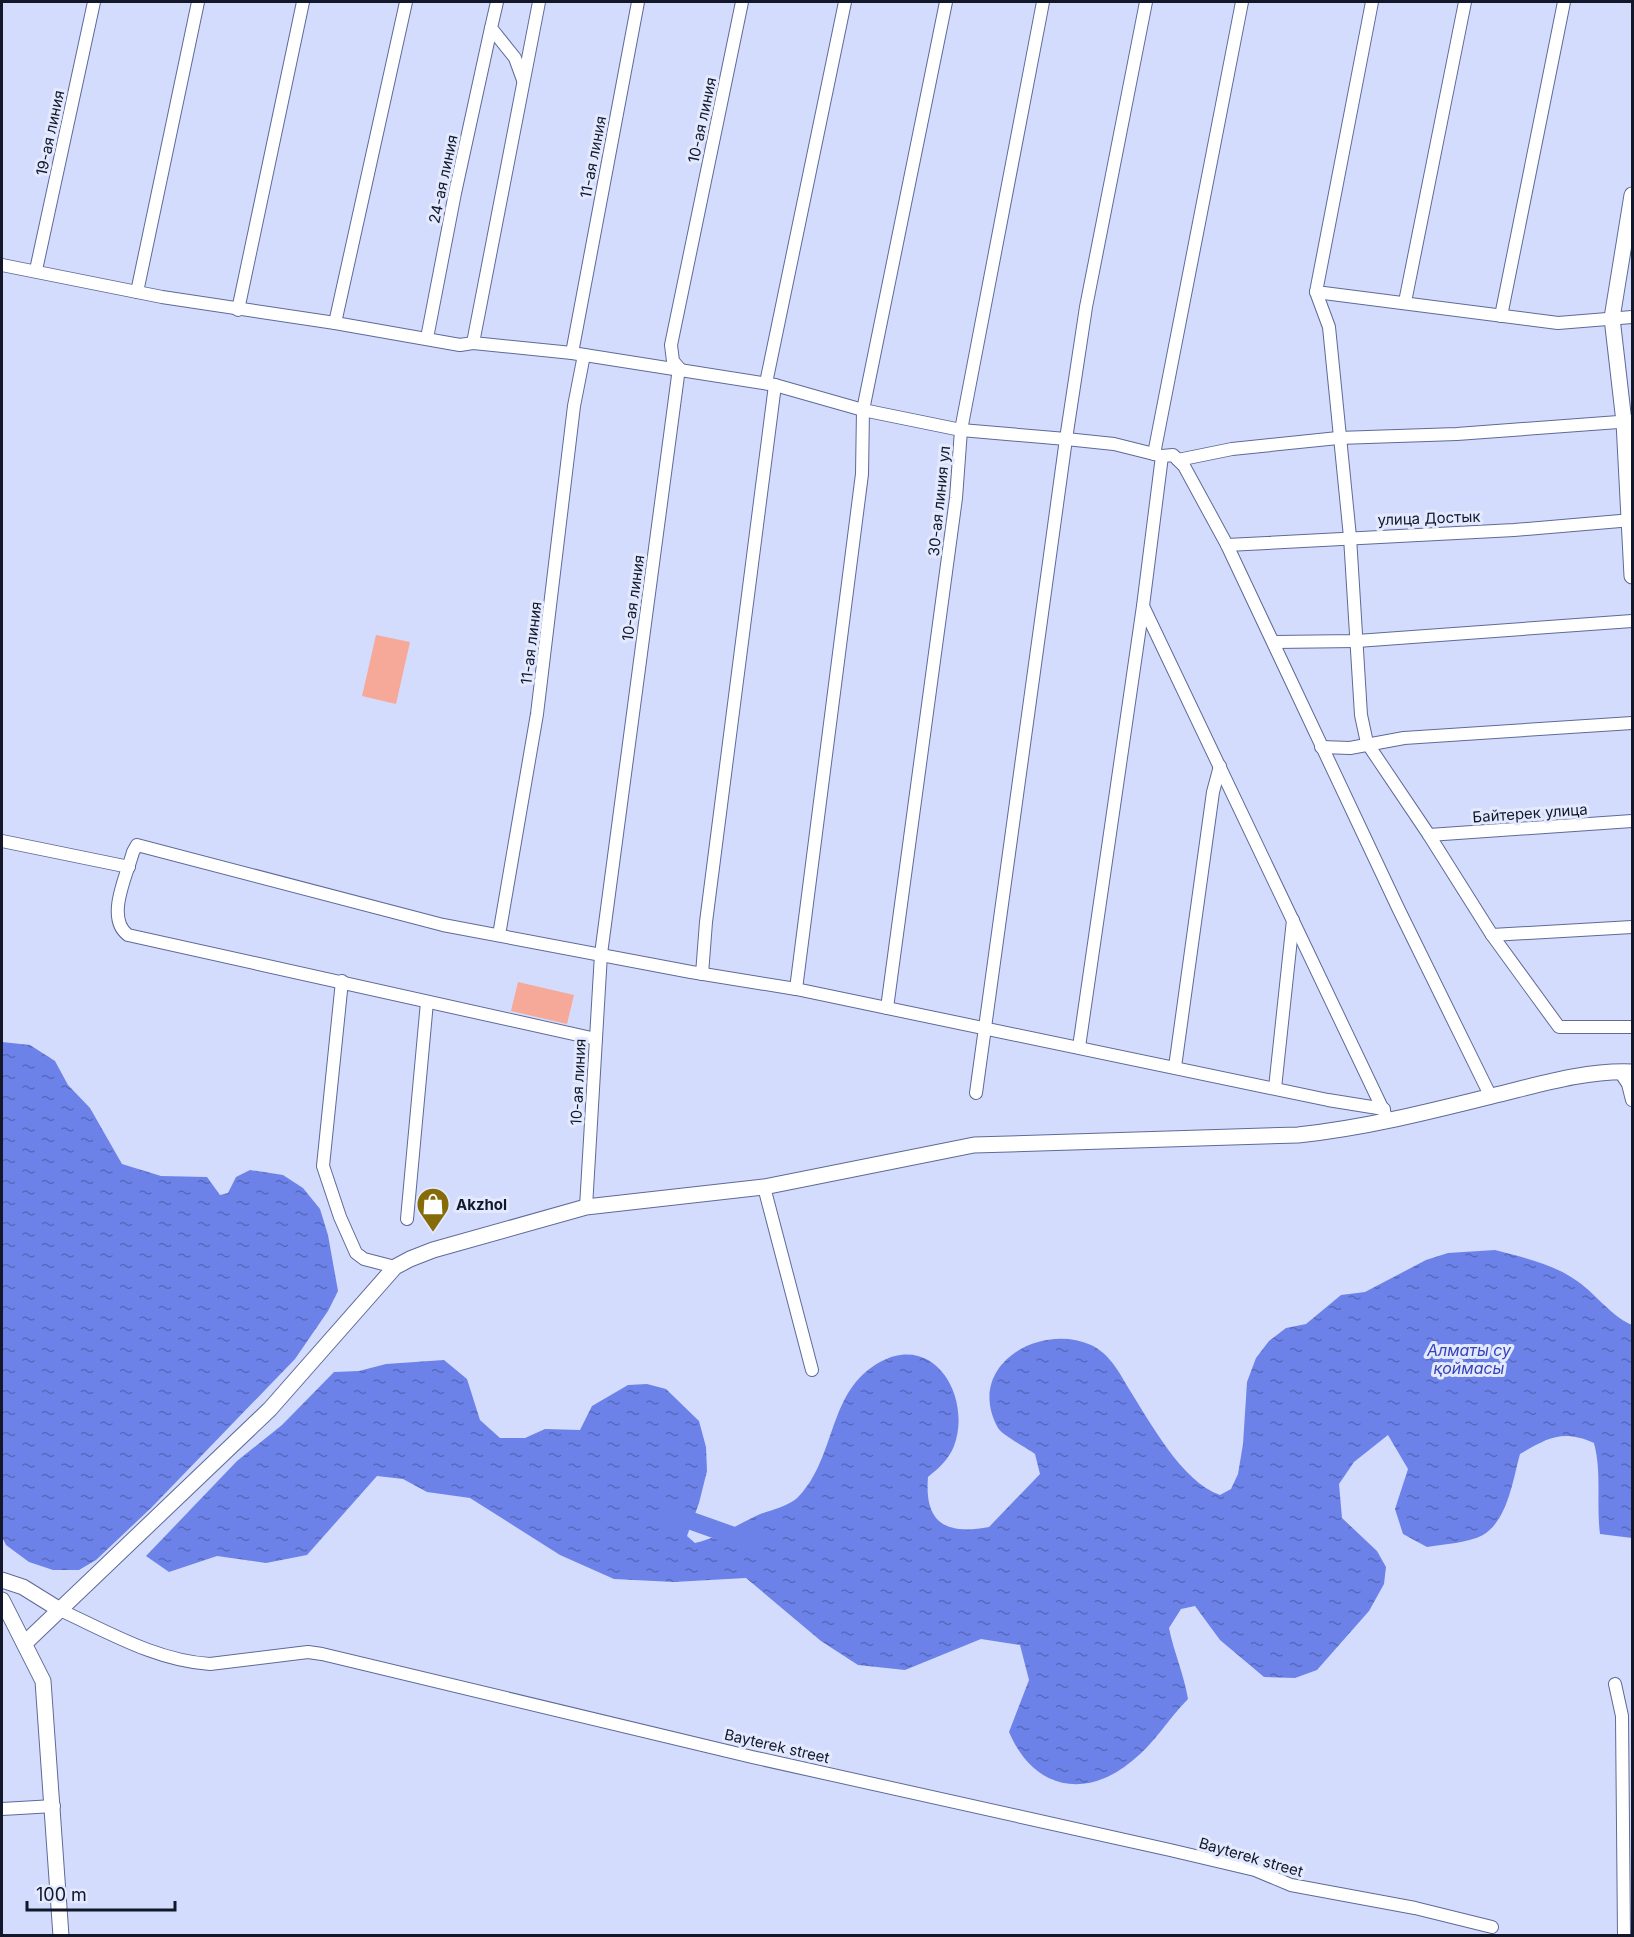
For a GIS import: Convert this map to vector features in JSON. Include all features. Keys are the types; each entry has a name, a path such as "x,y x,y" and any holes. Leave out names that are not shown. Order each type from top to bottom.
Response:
{"street":[{"name":"19-ая линия","path":"36,270 94,2"},
{"path":"137,292 198,2"},
{"path":"238,310 303,2"},
{"path":"335,323 406,2"},
{"name":"24-ая линия","path":"427,338 454,193 497,2"},
{"path":"473,343 539,2"},
{"name":"11-ая линия","path":"499,935 537,714 574,406 578,354 639,2"},
{"name":"10-ая линия","path":"586,1207 601,954 678,368 673,361 671,345 742,2"},
{"path":"702,974 771,384 844,2"},
{"path":"796,989 862,474 863,410 946,2"},
{"name":"30-ая линия ул","path":"888,1008 954,510 961,430 1043,2"},
{"path":"976,1093 1086,308 1146,2"},
{"path":"1079,1047 1143,606 1158,455 1242,2"},
{"path":"1372,2 1316,292 1329,327 1338,438 1350,537 1361,715 1366,742 1429,835 1492,935 1559,1027 1632,1027"},
{"path":"1405,302 1465,2"},
{"path":"1501,316 1564,2"},
{"path":"491,28 515,58 523,81"},
{"path":"1632,195 1612,318 1628,421 1632,576"},
{"path":"2,265 238,310 335,323 460,345 473,343 578,354 771,384 863,410 961,430 1114,444 1158,455 1173,455 1184,466 1227,545 1321,747 1491,1097"},
{"path":"1316,292 1558,323 1632,317"},
{"path":"1178,460 1232,449 1338,438 1456,434 1628,421"},
{"name":"улица Достык","path":"1227,545 1514,530 1630,520"},
{"path":"1143,606 1386,1115"},
{"path":"1274,642 1357,640 1632,621"},
{"path":"1321,747 1350,748 1366,742 1404,738 1480,735 1632,723"},
{"path":"1175,1067 1214,792 1220,766"},
{"name":"Байтерек улица","path":"1429,835 1632,821"},
{"path":"2,841 129,867"},
{"path":"596,1039 128,935 120,929 116,917 137,845 443,925 702,974 796,989 984,1030 1079,1047 1275,1088 1386,1115"},
{"path":"1275,1088 1293,920"},
{"path":"1492,935 1632,927"},
{"path":"342,981 323,1166 340,1216 357,1253 364,1259 394,1267"},
{"path":"407,1219 427,1002"},
{"path":"25,1643 270,1409 394,1267 433,1250 586,1207 765,1187 974,1146 1298,1135 1386,1115 1491,1097 1565,1078 1626,1072 1632,1100"},
{"path":"765,1187 812,1370"},
{"path":"2,1580 23,1587 60,1610"},
{"path":"2,1600 43,1681 54,1806 61,1935"},
{"name":"Bayterek street","path":"60,1610 147,1652 196,1664 308,1652 322,1654 752,1757 1255,1870 1290,1885 1415,1908 1491,1927"},
{"path":"1615,1684 1622,1716 1624,1935"},
{"path":"2,1809 54,1806"}],"shaded area":[{"path":"376,635 410,642 396,704 362,696"},
{"path":"518,982 574,995 567,1024 511,1011"}],"water":[{"path":"2,1042 30,1045 55,1061 68,1085 90,1108 122,1164 161,1176 207,1177 220,1195 228,1193 236,1177 250,1170 283,1175 303,1188 320,1209 328,1235 338,1291 328,1311 295,1359 152,1507 96,1560 79,1570 53,1570 29,1562 6,1545 2,1537"},
{"name":"Алматы су қоймасы","path":"1495,1250 1536,1261 1565,1273 1582,1284 1616,1315 1632,1325 1632,1538 1600,1534 1598,1466 1594,1443 1564,1436 1547,1440 1520,1454 1504,1509 1498,1520 1483,1535 1456,1543 1427,1547 1403,1534 1395,1509 1408,1469 1388,1435 1354,1462 1339,1484 1342,1518 1377,1551 1386,1567 1384,1584 1369,1611 1317,1670 1295,1678 1264,1677 1220,1640 1195,1606 1181,1609 1169,1628 1188,1699 1140,1754 1114,1774 1096,1781 1078,1784 1062,1782 1046,1776 1032,1766 1019,1751 1009,1732 1029,1680 1020,1645 981,1639 905,1670 858,1665 821,1641 746,1578 674,1582 614,1579 560,1555 470,1498 427,1492 403,1479 377,1476 307,1555 266,1563 217,1556 169,1572 146,1556 237,1461 282,1425 334,1372 359,1371 386,1364 444,1360 467,1379 480,1420 500,1438 525,1438 545,1429 580,1430 592,1406 628,1385 647,1384 666,1389 699,1421 706,1447 707,1471 687,1536 695,1543 719,1535 758,1515 787,1505 798,1497 819,1466 837,1416 853,1386 880,1362 900,1355 917,1356 932,1363 944,1375 953,1390 958,1408 958,1427 954,1446 943,1463 928,1477 930,1506 934,1516 941,1523 950,1527 974,1529 989,1527 1040,1474 1035,1454 1009,1438 998,1428 990,1406 991,1386 999,1368 1012,1355 1030,1345 1050,1340 1071,1339 1091,1345 1104,1353 1118,1370 1168,1450 1193,1478 1220,1495 1231,1489 1238,1474 1243,1444 1247,1382 1256,1358 1269,1341 1286,1328 1306,1324 1341,1295 1365,1292 1426,1260 1448,1253"}],"waterway":[{"path":"669,1513 748,1541"}],"place":[{"name":"Akzhol","path":"433,1233"}]}
